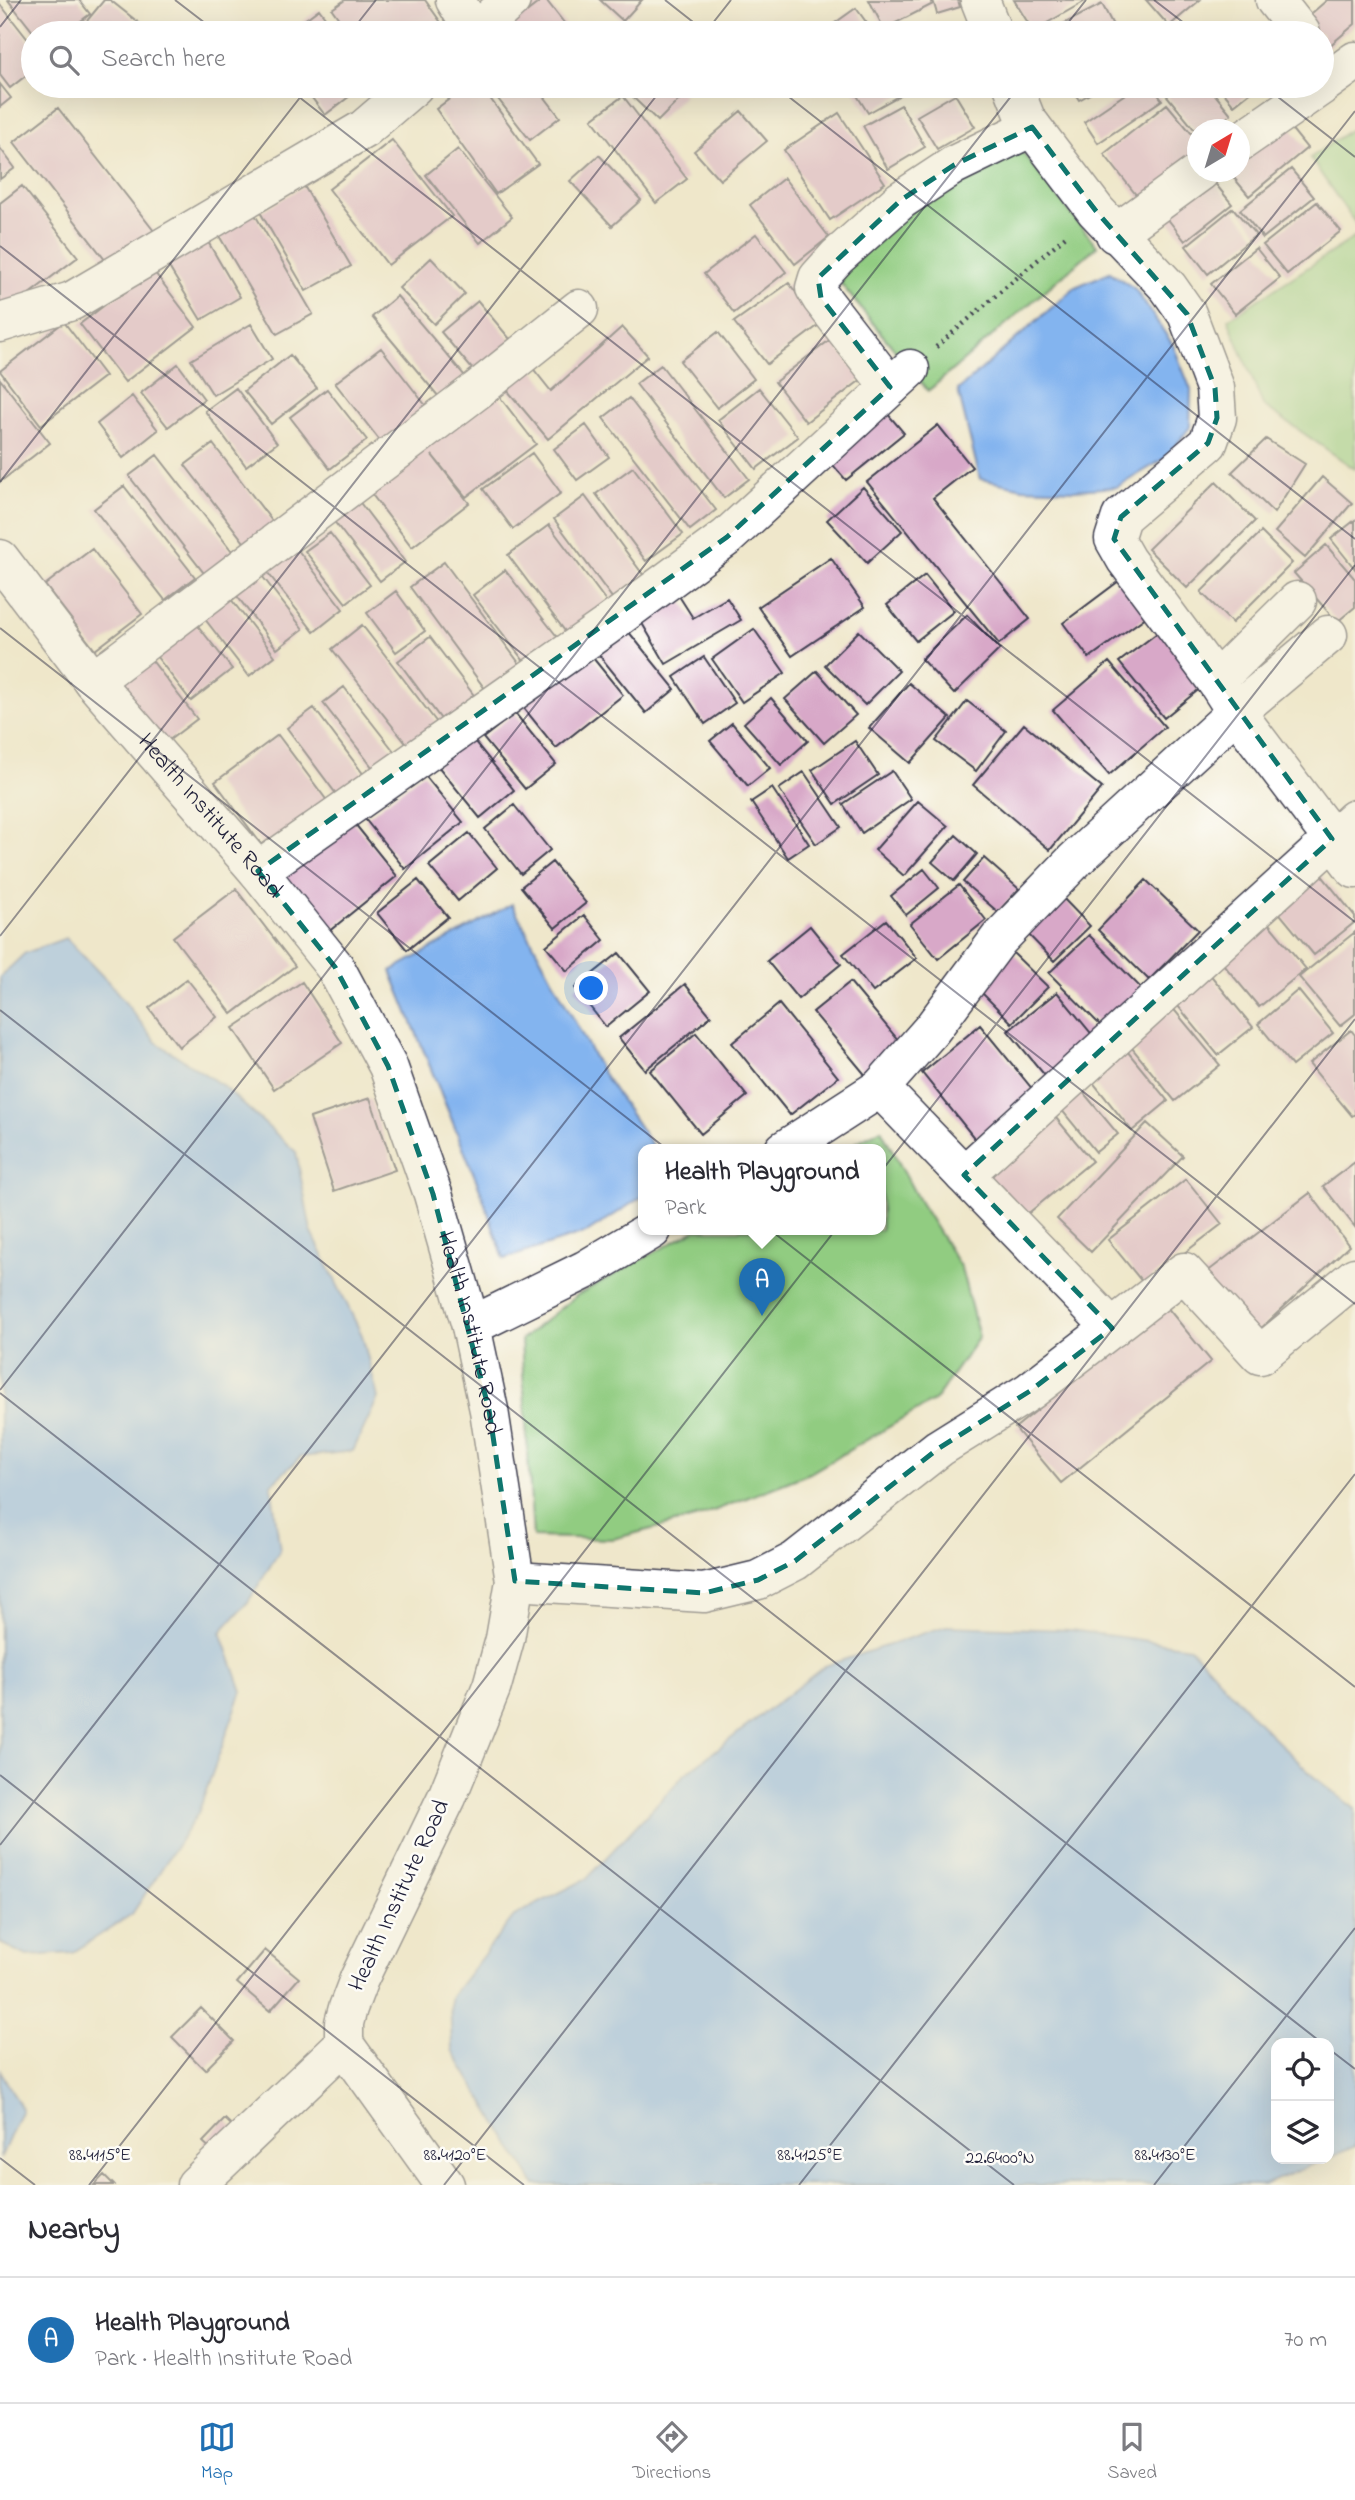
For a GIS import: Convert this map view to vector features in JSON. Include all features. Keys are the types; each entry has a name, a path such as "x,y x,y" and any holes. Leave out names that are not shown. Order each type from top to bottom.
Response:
{"street":[{"path":"455,0 468,21"},
{"path":"488,21 511,0"},
{"path":"979,0 988,21"},
{"path":"1275,0 1292,21"},
{"path":"0,323 72,301 364,129 400,98"},
{"path":"1019,98 1032,127 1105,223 1168,288 1187,314 1214,387 1217,418 1208,443 1121,517 1114,539 1126,560 1226,696 1344,829 1355,869"},
{"path":"1250,135 1299,98"},
{"path":"258,872 605,627 727,537 900,378 821,298 816,288 818,278 837,257 901,200 954,165 1032,127"},
{"path":"1105,223 1187,179"},
{"path":"93,681 465,399 579,309"},
{"name":"Health Institute Road","path":"0,559 93,681 258,872 335,967 388,1066 433,1194 471,1326 489,1409 515,1581 505,1639 492,1686 447,1797 359,1979 344,2023 344,2044"},
{"path":"793,1144 880,1088 932,1029 999,939 1226,696 1297,601"},
{"path":"1226,696 1328,635"},
{"path":"964,1175 1344,829"},
{"path":"880,1088 1112,1328"},
{"path":"471,1326 585,1270 644,1235"},
{"path":"515,1581 704,1593 758,1580 795,1561 939,1448 1030,1391 1184,1272 1259,1355 1355,1277"},
{"path":"196,2185 344,2044 445,2185"}],"path":[{"path":"900,378 1105,223"}],"highlighted area":[{"path":"1032,127 1096,211 1187,314 1215,388 1217,418 1208,443 1121,517 1114,539 1332,839 964,1175 1112,1328 1030,1391 939,1448 795,1561 758,1580 704,1593 515,1581 489,1410 433,1194 388,1066 335,967 258,871 727,537 890,387 821,298 818,278 901,200 954,165"}],"green space":[{"path":"1355,126 1355,223 1310,158"},
{"path":"1019,148 1097,246 928,391 837,279 897,220"},
{"path":"1355,237 1355,469 1263,405 1228,319"},
{"path":"881,1129 919,1201 961,1268 979,1337 935,1400 810,1473 698,1517 613,1539 533,1537 521,1340 577,1295 686,1235 886,1235 886,1144 854,1144"}],"water":[{"path":"1110,272 1135,289 1173,345 1191,390 1190,427 1167,457 1117,487 1075,490 1023,488 980,479 958,390 1075,287"},
{"path":"512,904 602,1072 651,1144 638,1144 638,1199 588,1232 504,1259 480,1189 391,971"},
{"path":"66,938 113,987 156,1042 223,1086 296,1152 311,1231 362,1335 378,1398 353,1451 301,1457 271,1484 280,1550 248,1602 221,1632 242,1691 198,1813 132,1914 72,1953 27,1956 0,1943 0,977 25,953"},
{"path":"946,1626 1071,1630 1190,1647 1256,1720 1314,1777 1355,1809 1355,2146 1334,2156 1334,2038 1271,2038 1271,2164 1314,2164 1264,2185 535,2185 452,2050 450,1998 514,1916 586,1879 685,1774 825,1666"},
{"path":"0,2070 22,2109 0,2159"}],"building":[{"path":"8,0 79,0 90,14 81,21 25,21"},
{"path":"104,0 110,0 136,21 87,21"},
{"path":"345,0 425,0 440,21 340,21 332,9"},
{"path":"542,0 546,0 563,21 515,21"},
{"path":"600,0 642,0 623,21"},
{"path":"869,0 931,0 933,4 900,21 880,21"},
{"path":"933,0 958,0 960,7 937,14"},
{"path":"1014,0 1087,0 1050,21 1027,21"},
{"path":"1146,0 1200,0 1175,21 1165,21"},
{"path":"1327,0 1355,0 1355,24 1334,42 1334,21 1305,19"},
{"path":"0,4 21,31 21,79 10,88 0,75"},
{"path":"1102,4 1111,21 1069,21"},
{"path":"856,8 865,21 838,21"},
{"path":"319,9 328,21 303,21"},
{"path":"0,84 11,98 0,107"},
{"path":"312,98 347,98 325,115"},
{"path":"451,98 490,98 538,164 496,194 436,109"},
{"path":"497,98 545,98 560,117 530,140"},
{"path":"620,98 625,98 687,179 656,203 592,119"},
{"path":"634,98 681,98 658,121"},
{"path":"859,98 895,98 868,113"},
{"path":"948,98 957,98 975,127 937,149 917,116"},
{"path":"1119,98 1162,100 1098,143 1084,122"},
{"path":"1169,98 1218,98 1231,114 1225,119 1187,120"},
{"path":"1228,98 1243,98 1234,105"},
{"path":"1167,104 1187,128 1187,165 1141,201 1104,154"},
{"path":"901,105 925,147 888,169 863,126"},
{"path":"58,108 154,231 109,265 14,142"},
{"path":"741,111 767,141 720,180 694,151"},
{"path":"839,113 885,183 830,220 784,150"},
{"path":"1282,117 1307,148 1249,196 1237,182 1250,182 1250,143"},
{"path":"392,140 452,216 388,265 329,189"},
{"path":"0,148 15,168 0,179"},
{"path":"458,149 512,217 480,243 426,175"},
{"path":"599,155 641,200 612,226 570,181"},
{"path":"1291,169 1314,197 1263,238 1240,210"},
{"path":"784,178 829,237 795,264 750,205"},
{"path":"1202,182 1214,182 1232,204 1185,241 1163,213"},
{"path":"22,186 78,257 0,316 0,203"},
{"path":"304,186 351,266 306,291 260,212"},
{"path":"1317,202 1341,231 1287,274 1263,245"},
{"path":"1233,208 1256,235 1208,274 1186,246"},
{"path":"254,213 313,314 277,334 218,234"},
{"path":"756,234 786,272 734,313 704,274"},
{"path":"204,235 240,297 201,320 164,259"},
{"path":"1256,248 1280,278 1235,314 1211,284"},
{"path":"431,258 465,294 434,324 399,288"},
{"path":"152,269 196,327 125,382 80,324"},
{"path":"789,283 819,325 767,364 734,322"},
{"path":"397,296 465,376 439,397 372,317"},
{"path":"478,301 515,345 478,376 441,332"},
{"path":"64,322 105,376 41,425 0,371"},
{"path":"251,324 272,359 213,395 191,360"},
{"path":"622,327 648,356 548,439 502,384 527,361 551,391"},
{"path":"718,332 754,379 717,408 680,361"},
{"path":"831,339 862,379 806,422 775,382"},
{"path":"381,348 430,411 385,447 335,383"},
{"path":"290,355 317,388 271,424 244,391"},
{"path":"178,364 204,399 168,427 141,393"},
{"path":"661,365 749,479 724,498 636,384"},
{"path":"0,379 50,443 0,482"},
{"path":"236,388 277,443 246,466 205,411"},
{"path":"759,388 798,437 756,469 718,420"},
{"path":"327,389 367,440 330,469 290,417"},
{"path":"495,391 536,444 466,497 432,455 469,503 412,547 367,488"},
{"path":"132,396 158,430 123,458 97,424"},
{"path":"629,398 716,510 690,530 603,418"},
{"path":"881,406 904,433 846,480 825,456"},
{"path":"586,425 609,457 577,480 554,449"},
{"path":"938,425 972,467 933,498 1030,619 999,644 867,482"},
{"path":"1266,439 1305,464 1274,513 1232,472"},
{"path":"213,444 275,525 247,546 185,465"},
{"path":"532,453 561,493 513,529 483,489"},
{"path":"157,455 235,555 207,577 129,476"},
{"path":"633,467 683,534 646,561 596,494"},
{"path":"1322,477 1352,503 1305,558 1275,532"},
{"path":"1216,482 1255,521 1187,588 1148,549"},
{"path":"124,486 195,577 165,600 94,509"},
{"path":"863,487 902,531 867,563 827,520"},
{"path":"585,496 644,576 613,599 554,519"},
{"path":"358,500 405,562 380,581 333,520"},
{"path":"1355,520 1355,569 1331,539"},
{"path":"549,525 612,609 571,639 508,555"},
{"path":"1261,532 1292,563 1232,623 1201,592"},
{"path":"330,533 370,585 346,603 305,551"},
{"path":"291,541 343,609 314,632 261,564"},
{"path":"1326,545 1355,579 1355,607 1337,622 1294,573"},
{"path":"92,549 142,614 95,650 45,585"},
{"path":"831,558 865,607 792,656 758,607"},
{"path":"444,562 525,671 491,697 410,587"},
{"path":"256,568 303,629 277,649 231,588"},
{"path":"505,570 559,639 527,665 473,595"},
{"path":"925,575 954,611 916,641 887,605"},
{"path":"1123,578 1150,614 1089,658 1063,623"},
{"path":"672,585 693,618 727,598 741,620 666,664 633,608"},
{"path":"396,591 425,631 396,652 367,613"},
{"path":"227,594 275,656 249,676 201,614"},
{"path":"967,615 1000,649 954,694 921,659"},
{"path":"191,617 232,669 191,701 150,648"},
{"path":"362,625 441,728 412,751 332,649"},
{"path":"754,629 785,673 742,702 712,659"},
{"path":"628,631 675,689 646,713 599,655"},
{"path":"859,631 899,671 865,705 825,665"},
{"path":"1160,631 1203,686 1164,718 1119,662"},
{"path":"430,637 482,706 449,730 398,661"},
{"path":"589,653 623,695 556,748 523,707"},
{"path":"147,654 197,719 160,747 110,682"},
{"path":"704,657 735,703 705,724 674,677"},
{"path":"1109,662 1165,727 1109,775 1053,710"},
{"path":"817,671 856,715 824,743 785,699"},
{"path":"909,683 950,718 910,763 869,728"},
{"path":"344,687 397,755 376,772 323,703"},
{"path":"771,698 808,741 781,765 744,723"},
{"path":"967,701 1006,731 976,771 936,741"},
{"path":"314,708 364,775 337,795 287,728"},
{"path":"515,713 556,764 525,789 483,738"},
{"path":"732,723 770,768 748,786 710,741"},
{"path":"1024,724 1102,788 1050,850 973,785"},
{"path":"278,735 328,802 264,848 215,782"},
{"path":"471,737 514,790 480,818 437,765"},
{"path":"855,741 878,775 835,804 812,770"},
{"path":"892,771 911,799 862,833 843,804"},
{"path":"804,772 841,827 816,844 779,789"},
{"path":"423,773 463,822 405,869 365,819"},
{"path":"772,788 809,844 788,858 751,802"},
{"path":"918,801 948,826 904,876 875,850"},
{"path":"514,805 550,850 521,874 485,829"},
{"path":"351,819 397,876 322,937 276,879"},
{"path":"469,833 497,868 458,901 429,866"},
{"path":"956,835 977,854 954,881 932,862"},
{"path":"984,858 1019,889 998,912 963,882"},
{"path":"552,862 586,903 555,928 521,887"},
{"path":"1315,867 1355,916 1355,922 1314,955 1271,903"},
{"path":"924,869 939,888 906,915 891,896"},
{"path":"418,880 448,917 407,950 377,913"},
{"path":"1146,880 1198,930 1149,980 1098,930"},
{"path":"959,885 986,920 938,959 910,924"},
{"path":"236,889 295,966 232,1014 173,937"},
{"path":"1058,893 1090,926 1054,961 1022,928"},
{"path":"1260,913 1306,969 1259,1007 1213,952"},
{"path":"584,915 604,940 567,971 546,946"},
{"path":"886,920 917,958 873,992 843,954"},
{"path":"810,926 841,964 798,999 767,961"},
{"path":"1355,932 1355,1014 1340,1026 1299,977"},
{"path":"1089,935 1143,990 1104,1029 1049,973"},
{"path":"1012,952 1048,987 1012,1023 979,990"},
{"path":"619,953 650,991 606,1027 575,988"},
{"path":"1204,967 1253,1027 1218,1055 1169,995"},
{"path":"187,979 217,1017 179,1047 149,1008"},
{"path":"302,982 342,1043 274,1089 233,1028"},
{"path":"850,982 909,1053 872,1083 813,1012"},
{"path":"685,984 711,1016 645,1070 619,1038"},
{"path":"1298,990 1333,1033 1292,1066 1258,1024"},
{"path":"1057,992 1095,1038 1047,1078 1008,1031"},
{"path":"779,1004 838,1077 790,1115 732,1043"},
{"path":"1171,1006 1220,1065 1175,1101 1127,1042"},
{"path":"980,1025 1034,1091 975,1139 922,1073"},
{"path":"1351,1030 1355,1035 1355,1114 1352,1116 1309,1064"},
{"path":"696,1033 747,1096 701,1134 650,1071"},
{"path":"1123,1046 1168,1101 1132,1131 1087,1075"},
{"path":"1078,1086 1118,1134 1096,1152 1056,1103"},
{"path":"370,1098 395,1170 334,1191 310,1118"},
{"path":"1051,1112 1092,1161 1020,1220 980,1170"},
{"path":"1147,1123 1183,1156 1091,1252 1057,1219"},
{"path":"1355,1162 1355,1227 1323,1186"},
{"path":"1186,1179 1222,1224 1144,1284 1108,1240"},
{"path":"1310,1193 1349,1246 1257,1332 1198,1279"},
{"path":"1166,1306 1211,1361 1061,1483 1015,1428"},
{"path":"265,1950 299,1978 270,2011 237,1983"},
{"path":"201,2008 234,2041 205,2070 172,2037"},
{"path":"225,2119 244,2137 223,2160 203,2142"},
{"path":"104,2175 114,2185 94,2185"}],"place":[{"name":"Health Playground","path":"762,1316"}]}
